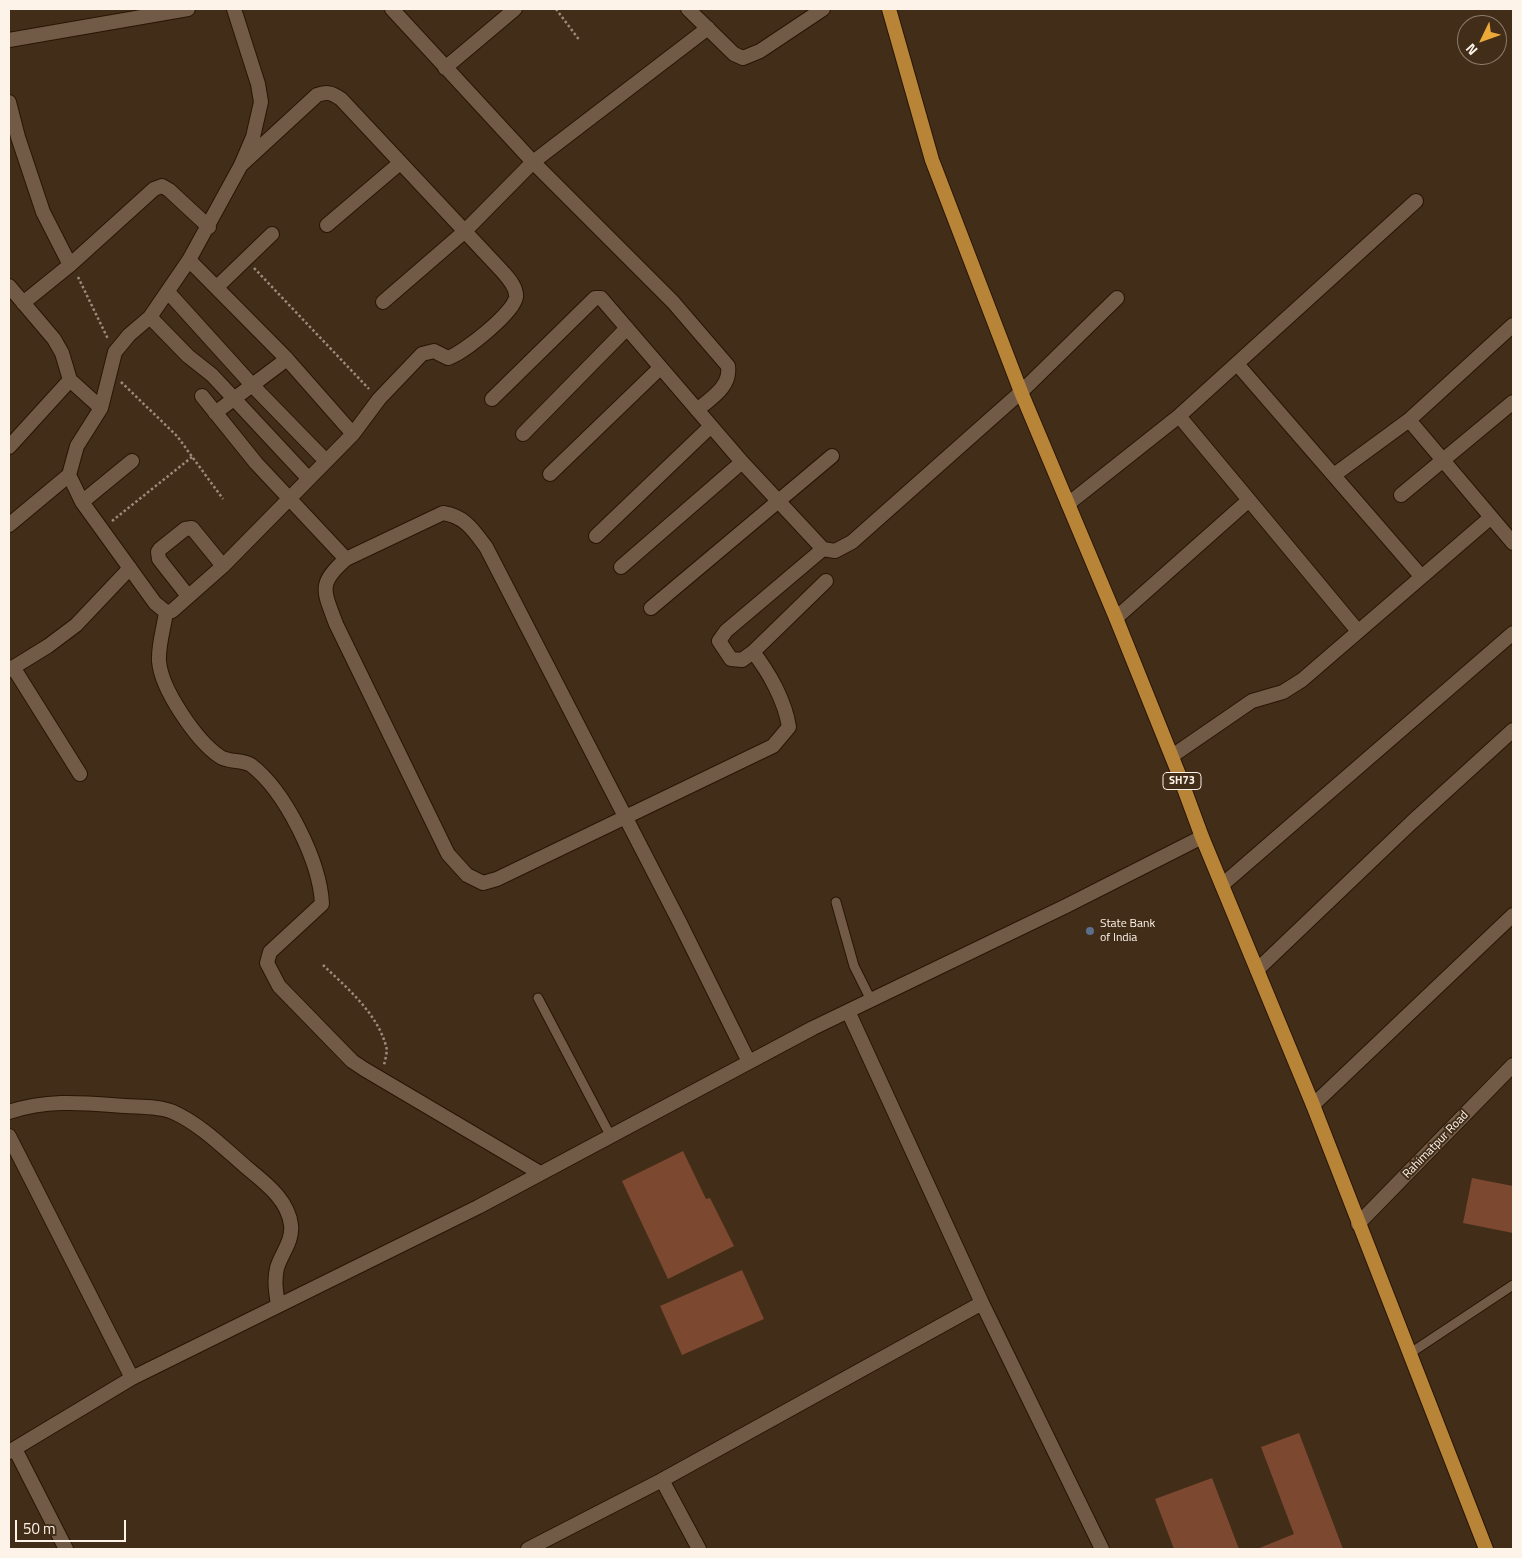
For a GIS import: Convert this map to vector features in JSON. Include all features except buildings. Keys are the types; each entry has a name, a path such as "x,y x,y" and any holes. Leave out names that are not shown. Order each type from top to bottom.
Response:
{"main road":[{"name":"SH73","path":"888,9 932,160 1021,392 1116,618 1172,756 1202,837 1313,1105 1486,1549"}],"street":[{"path":"9,40 188,9"},
{"path":"9,524 69,475 77,446 101,408 115,352 129,335 150,317 168,292 209,227 241,165 253,137 261,102 258,84 234,9"},
{"path":"392,9 533,162 673,302 728,366 729,376 726,384 697,410"},
{"path":"445,68 515,9"},
{"path":"688,9 734,54 743,58 760,52 819,9"},
{"path":"383,302 464,232 533,162 708,28"},
{"path":"69,475 82,502 103,528 155,604 166,612 172,611 223,566 353,434 379,399 422,354 434,351 448,358 455,356 465,350 512,308 516,297 513,284 342,99 325,92 311,100 241,165"},
{"path":"9,102 18,137 43,212 70,265"},
{"path":"327,225 400,163"},
{"path":"23,303 70,265 154,189 162,186 169,190 209,227"},
{"path":"1068,504 1179,416 1238,365 1416,201"},
{"path":"217,287 272,234"},
{"path":"189,260 287,358 353,434"},
{"path":"9,286 54,339 62,352 70,380 101,408"},
{"path":"168,292 252,386 326,461"},
{"path":"492,399 594,298 601,298 778,503 824,549 835,551 852,542 1021,392 1118,298"},
{"path":"150,317 181,350 212,375 308,478"},
{"path":"1334,475 1409,420 1513,326"},
{"path":"523,434 626,328"},
{"path":"216,414 287,358"},
{"path":"1238,365 1420,576"},
{"path":"550,474 660,368"},
{"path":"9,447 70,380"},
{"path":"202,396 256,462 290,496 346,559"},
{"path":"1401,495 1513,402"},
{"path":"1179,416 1357,630"},
{"path":"1409,420 1490,518 1512,539"},
{"path":"596,536 711,426"},
{"path":"652,608 832,456"},
{"path":"82,502 132,461"},
{"path":"621,566 742,462"},
{"path":"1116,618 1248,500"},
{"path":"749,1062 679,921 624,818 486,547 469,525 456,515 443,514 346,559 330,573 324,592 336,624 448,854 467,875 482,883 497,880 624,818 773,746 788,727 787,713 762,663 753,652"},
{"path":"1172,756 1252,701 1284,692 1302,680 1357,630 1490,518"},
{"path":"188,596 159,559 157,555 160,549 185,529 192,528 223,566"},
{"path":"824,549 726,631 719,641 731,659 742,660 753,652 826,581"},
{"path":"80,774 11,668 48,646 76,625 130,568"},
{"path":"166,612 159,661 164,680 176,704 203,741 220,757 248,763 266,777 294,820 312,861 322,892 322,904 270,952 267,963 271,974 279,986 352,1060 381,1080 540,1174"},
{"path":"1222,885 1513,633"},
{"path":"1257,970 1412,822 1513,730"},
{"path":"66,1549 12,1451 132,1378 540,1174 610,1135 848,1011 1202,837"},
{"path":"1313,1105 1513,915"},
{"path":"848,1011 982,1303 1102,1549"},
{"name":"Rahimatpur Road","path":"1358,1224 1513,1065"},
{"path":"9,1112 29,1105 62,1101 149,1107 173,1112 200,1128 273,1190 285,1207 291,1225 291,1236 274,1284 278,1305"},
{"path":"9,1136 132,1378"},
{"path":"528,1549 662,1480 982,1303"},
{"path":"662,1480 699,1549"}],"lane":[{"path":"836,902 854,966 871,1000"},
{"path":"538,998 610,1135"},
{"path":"1409,1354 1513,1284"}],"path":[{"path":"556,9 580,41"},
{"path":"246,260 379,399"},
{"path":"70,265 115,352"},
{"path":"110,373 178,436 223,499"},
{"path":"103,528 192,457"},
{"path":"323,965 354,995 374,1019 387,1048 381,1080"}],"place":[{"name":"State Bank of India","path":"1090,931"}]}
